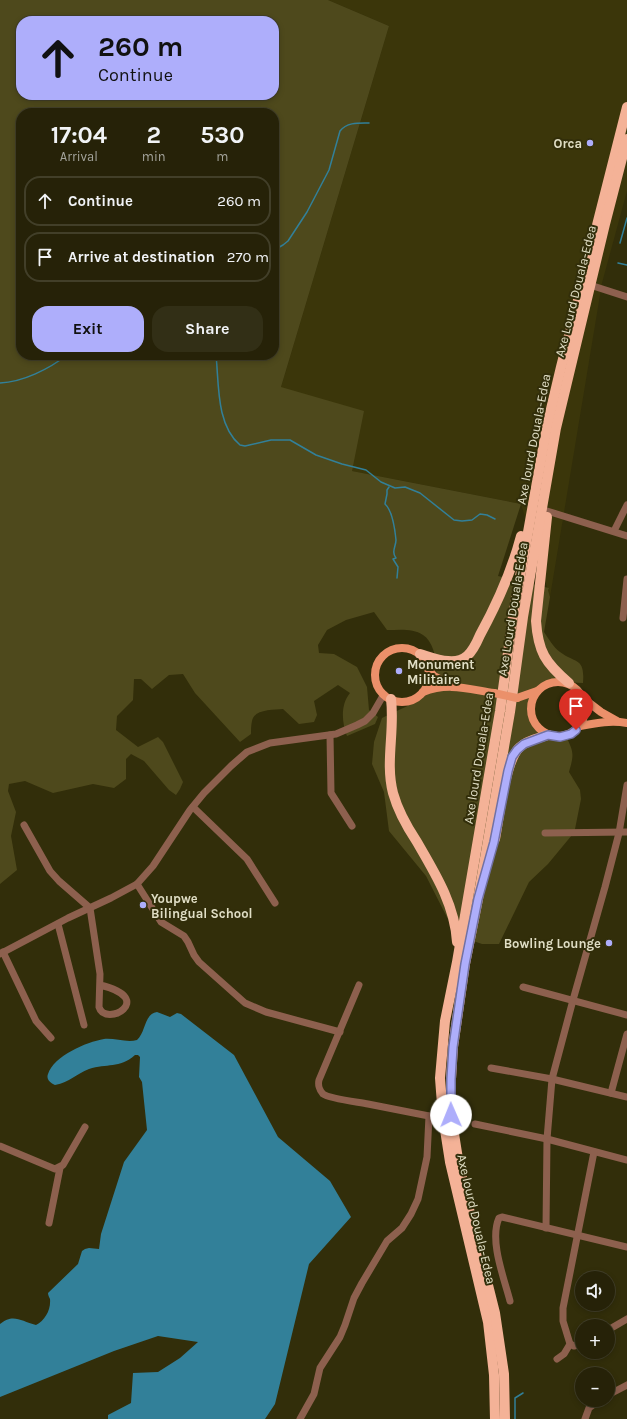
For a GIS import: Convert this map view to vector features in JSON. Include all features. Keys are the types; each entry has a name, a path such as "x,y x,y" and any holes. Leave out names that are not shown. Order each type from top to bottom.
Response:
{"highway":[{"name":"Axe lourd Douala-Edea","path":"495,1419 494,1375 488,1322 450,1162 443,1117 440,1078 445,1021 458,962 500,711 513,616 541,487 547,426 627,106"},
{"name":"Axe Lourd Douala-Edea","path":"505,1419 504,1374 495,1313 490,1288 467,1201 451,1115 451,1079 456,1020 510,712 541,487 627,139"},
{"path":"541,487 547,511 536,621 537,635 540,649 546,660 550,666 569,683"},
{"path":"420,654 444,661 454,661 467,657 493,611 541,487"},
{"path":"387,697 392,715 390,775 393,793 408,828 442,885 448,901 457,936 458,962"},
{"path":"478,899 494,842 512,757 520,746 529,741 548,735"}],"main road":[{"path":"451,686 434,676 429,670 426,661 420,654 408,648 394,648 386,653 379,660 376,668 375,678 378,687 387,697 405,702 412,700 423,692 432,688 451,686 517,698 536,692 548,683 556,681 569,683 577,688 584,699 586,708 585,718 580,726 571,734 566,736 548,735 540,730 534,722 531,712 533,699 536,692"},
{"path":"423,692 428,682 429,670"},
{"path":"517,698 531,712"},
{"path":"584,699 601,712 618,721 627,723"},
{"path":"580,726 599,722 618,721"}],"street":[{"path":"590,285 627,297"},
{"path":"614,531 627,504"},
{"path":"547,511 627,536"},
{"path":"623,618 627,579"},
{"path":"51,1038 36,1021 1,953 137,884 153,866 204,793 247,752 270,743 336,734 365,721 387,697"},
{"path":"330,735 331,793 352,826"},
{"path":"546,1228 546,1139 552,1079 619,833 627,785"},
{"path":"193,807 246,859 275,903"},
{"path":"24,825 50,871 59,881 90,908 100,985 99,1008 102,1014 110,1014 126,1009 128,1004 127,998 124,995 115,989 100,985"},
{"path":"545,833 627,832"},
{"path":"137,884 162,922 184,936 199,962 244,1003 266,1012 340,1032"},
{"path":"58,924 84,1025"},
{"path":"359,985 319,1080 319,1087 323,1094 344,1100 429,1116 443,1117"},
{"path":"523,987 627,1015"},
{"path":"611,1093 627,1034"},
{"path":"491,1068 552,1079 627,1097"},
{"path":"300,1419 314,1394 320,1368 340,1337 354,1298 362,1283 386,1241 402,1228 418,1199 429,1142 429,1116"},
{"path":"475,1124 546,1139 627,1160"},
{"path":"49,1223 60,1168 85,1126"},
{"path":"0,1146 55,1168 60,1168"},
{"path":"557,1359 564,1354 570,1344 564,1321 563,1308 594,1152"},
{"path":"510,1300 496,1245 498,1220 502,1217 627,1247"},
{"path":"615,1326 627,1319"},
{"path":"570,1344 575,1346"},
{"path":"615,1391 627,1385"},
{"path":"585,1419 590,1407"}],"shaded area":[{"path":"0,0 328,0 389,26 281,387 364,411 352,471 521,504 498,576 549,588 548,590 550,597 544,632 558,650 581,665 583,683 561,681 549,683 539,689 533,697 531,706 532,716 537,725 544,732 554,736 566,736 571,746 572,761 569,772 580,790 581,799 575,829 572,835 548,864 529,882 499,944 482,944 456,935 426,876 389,831 384,792 372,764 374,742 382,718 423,696 433,683 436,677 434,653 427,638 423,635 410,630 387,630 374,612 346,620 327,630 318,645 319,653 334,654 357,667 367,687 369,710 378,717 375,724 347,736 343,720 343,708 350,693 338,685 314,701 317,715 314,722 299,724 283,709 260,712 253,717 251,734 240,742 195,693 183,674 169,675 152,689 141,679 134,679 133,700 117,716 116,730 138,747 158,737 163,742 183,782 180,789 176,795 169,790 144,761 131,754 126,759 126,779 114,788 93,784 53,793 25,781 9,784 8,791 16,812 11,836 17,870 0,884"},
{"path":"328,0 627,0 627,191 602,283 550,597 521,504 352,471 281,387 389,26"}],"water":[{"path":"157,1012 170,1017 177,1013 181,1014 234,1055 278,1137 330,1181 351,1217 309,1264 275,1404 265,1419 108,1419 108,1415 131,1403 133,1373 158,1372 180,1358 198,1342 158,1336 114,1351 0,1397 0,1324 13,1318 36,1325 39,1323 45,1317 50,1307 48,1293 78,1264 82,1251 89,1248 99,1249 101,1234 124,1162 147,1130 142,1082 139,1077 140,1057 138,1055 135,1055 118,1064 89,1069 65,1082 55,1085 49,1081 48,1074 51,1067 57,1061 88,1043 104,1039 129,1041 137,1040 142,1033 147,1020 153,1013"}],"waterway":[{"path":"279,247 288,241 307,212 329,170 340,131 346,126 357,123 369,123"},
{"path":"620,243 627,218"},
{"path":"618,263 627,265"},
{"path":"0,383 18,380 35,374 60,360"},
{"path":"216,360 220,403 223,415 232,437 240,445 245,446 271,440 290,440 316,455 366,470 381,482 395,488 405,487 420,493 454,520 472,520 480,514 487,515 495,519"},
{"path":"389,487 387,490 385,504 390,511 394,526 396,540 394,554 396,558 393,559 398,567 397,578"},
{"path":"515,1419 515,1398 523,1393"}],"place":[{"name":"Orca","path":"590,143"},
{"name":"Monument Militaire","path":"399,671"},
{"name":"Youpwe Bilingual School","path":"143,905"},
{"name":"Bowling Lounge","path":"609,943"}],"route":[{"path":"451,1115 453,1047 465,964 478,899 494,842 512,757 520,746 534,739 548,735 560,737 566,736 576,730"}]}
